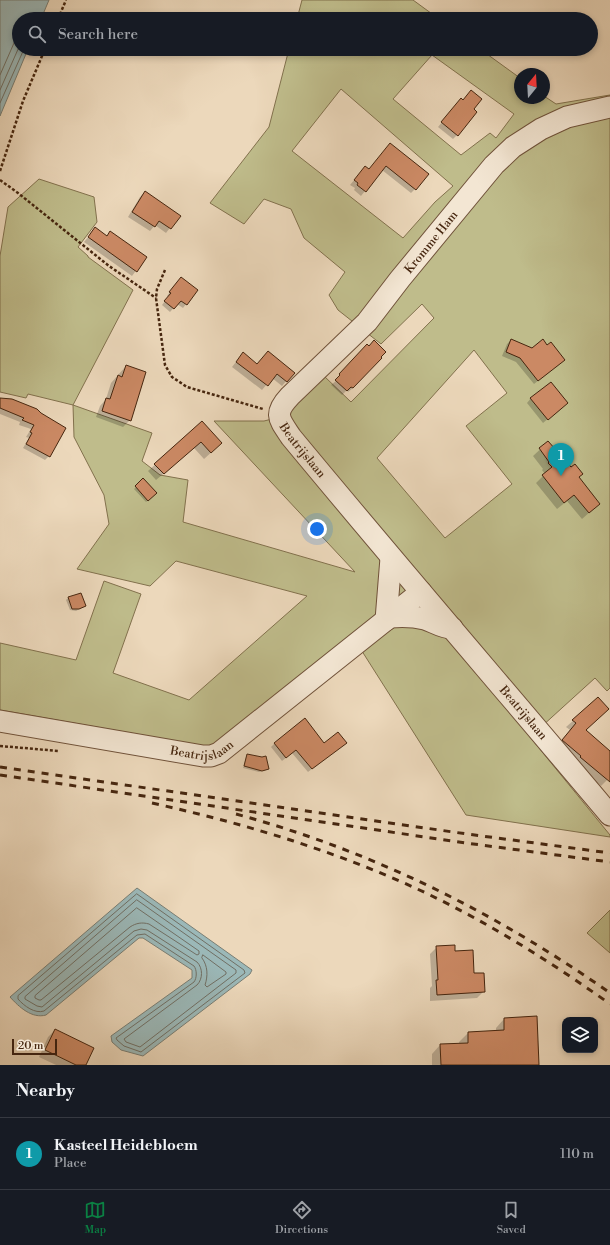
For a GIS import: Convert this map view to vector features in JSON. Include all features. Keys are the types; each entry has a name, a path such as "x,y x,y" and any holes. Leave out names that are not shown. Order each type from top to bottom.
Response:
{"street":[{"name":"Kromme Ham","path":"279,415 280,408 284,402 367,322 400,279 494,165 508,151 528,137 566,117 610,108"},
{"name":"Beatrijslaan","path":"279,415 291,437 391,558 610,815"},
{"path":"391,558 388,618 406,616 418,618 446,628 452,628"},
{"name":"Beatrijslaan","path":"0,721 203,756 211,756 219,753 421,592"}],"path":[{"path":"61,12 66,0"},
{"path":"0,171 23,102 42,56"},
{"path":"0,180 109,266 156,298"},
{"path":"165,270 157,289 156,298 165,365 172,377 187,387 262,408 279,415"}],"shaded area":[{"path":"302,0 413,0 429,12 299,12"},
{"path":"287,56 431,56 393,99 461,155 490,133 496,138 514,114 433,56 490,56 514,74 514,104 550,104 550,100 556,104 610,95 610,688 607,691 595,678 530,737 610,835 610,837 466,815 353,637 215,748 0,710 0,643 76,660 104,581 141,594 113,673 189,700 307,596 176,561 150,586 77,569 109,524 104,495 74,437 73,405 152,433 142,461 160,475 188,480 183,522 355,572 214,421 264,421 272,419 324,376 351,402 434,318 422,304 381,344 338,310 329,295 345,272 304,238 291,209 264,199 244,224 210,203 269,127","holes":["341,89 453,186 435,202 403,238 292,151","474,350 507,393 466,426 512,484 445,538 377,458"]},
{"path":"39,179 94,197 97,222 78,247 88,257 133,290 73,405 28,394 26,398 0,392 0,256 8,207"},
{"path":"610,910 610,953 587,933"}],"water":[{"path":"0,0 49,0 44,12 12,12 12,56 25,56 0,116"},
{"path":"137,888 252,970 250,974 143,1056 121,1050 112,1042 111,1036 192,978 192,970 143,938 139,938 46,1015 41,1016 31,1014 17,1005 10,997"}],"building":[{"path":"471,90 482,99 474,109 477,112 458,136 441,122 461,98 463,100"},
{"path":"390,143 429,174 416,190 386,166 366,192 357,185 358,183 354,180 365,166 369,169"},
{"path":"145,191 181,216 171,229 159,221 155,227 132,212"},
{"path":"95,227 107,236 110,231 147,257 137,272 88,237"},
{"path":"181,277 198,290 187,305 181,301 174,309 164,301"},
{"path":"511,339 532,348 543,339 547,345 551,342 565,360 538,381 520,358 506,352"},
{"path":"374,340 386,352 353,388 351,387 347,391 335,380 367,344 369,346"},
{"path":"268,351 295,373 287,382 277,374 268,386 236,362 243,352 257,364"},
{"path":"126,365 146,372 131,421 102,411 106,398 110,399 118,375 122,377"},
{"path":"551,382 568,403 548,420 530,398"},
{"path":"0,398 12,399 37,409 66,428 50,457 26,444 32,433 30,432 34,425 22,420 24,418 0,408"},
{"path":"202,421 222,443 211,453 201,442 164,474 154,464"},
{"path":"548,441 571,467 575,464 583,474 579,477 600,504 589,513 574,495 564,503 542,475 552,467 539,448"},
{"path":"143,478 157,493 148,501 135,486"},
{"path":"81,593 86,606 79,609 72,609 68,597"},
{"path":"598,697 609,709 586,730 610,751 610,782 562,740 576,723 572,720"},
{"path":"305,718 324,743 338,732 347,743 312,769 296,750 286,758 274,743"},
{"path":"247,754 262,757 266,756 269,769 262,771 244,766"},
{"path":"455,945 455,951 473,950 474,973 484,973 485,992 437,995 436,980 438,980 436,946"},
{"path":"537,1016 539,1065 441,1065 440,1044 468,1043 468,1032 504,1030 504,1018"},
{"path":"55,1029 94,1048 86,1065 76,1065 45,1050"}],"railway":[{"path":"0,767 610,853"},
{"path":"0,775 466,843 610,862"},
{"path":"152,803 219,819 285,838 381,873 413,887 490,926 539,956 610,1004"},
{"path":"236,814 336,846 431,887 522,936 610,993"}],"place":[{"name":"Kasteel Heidebloem","path":"561,476"}]}
